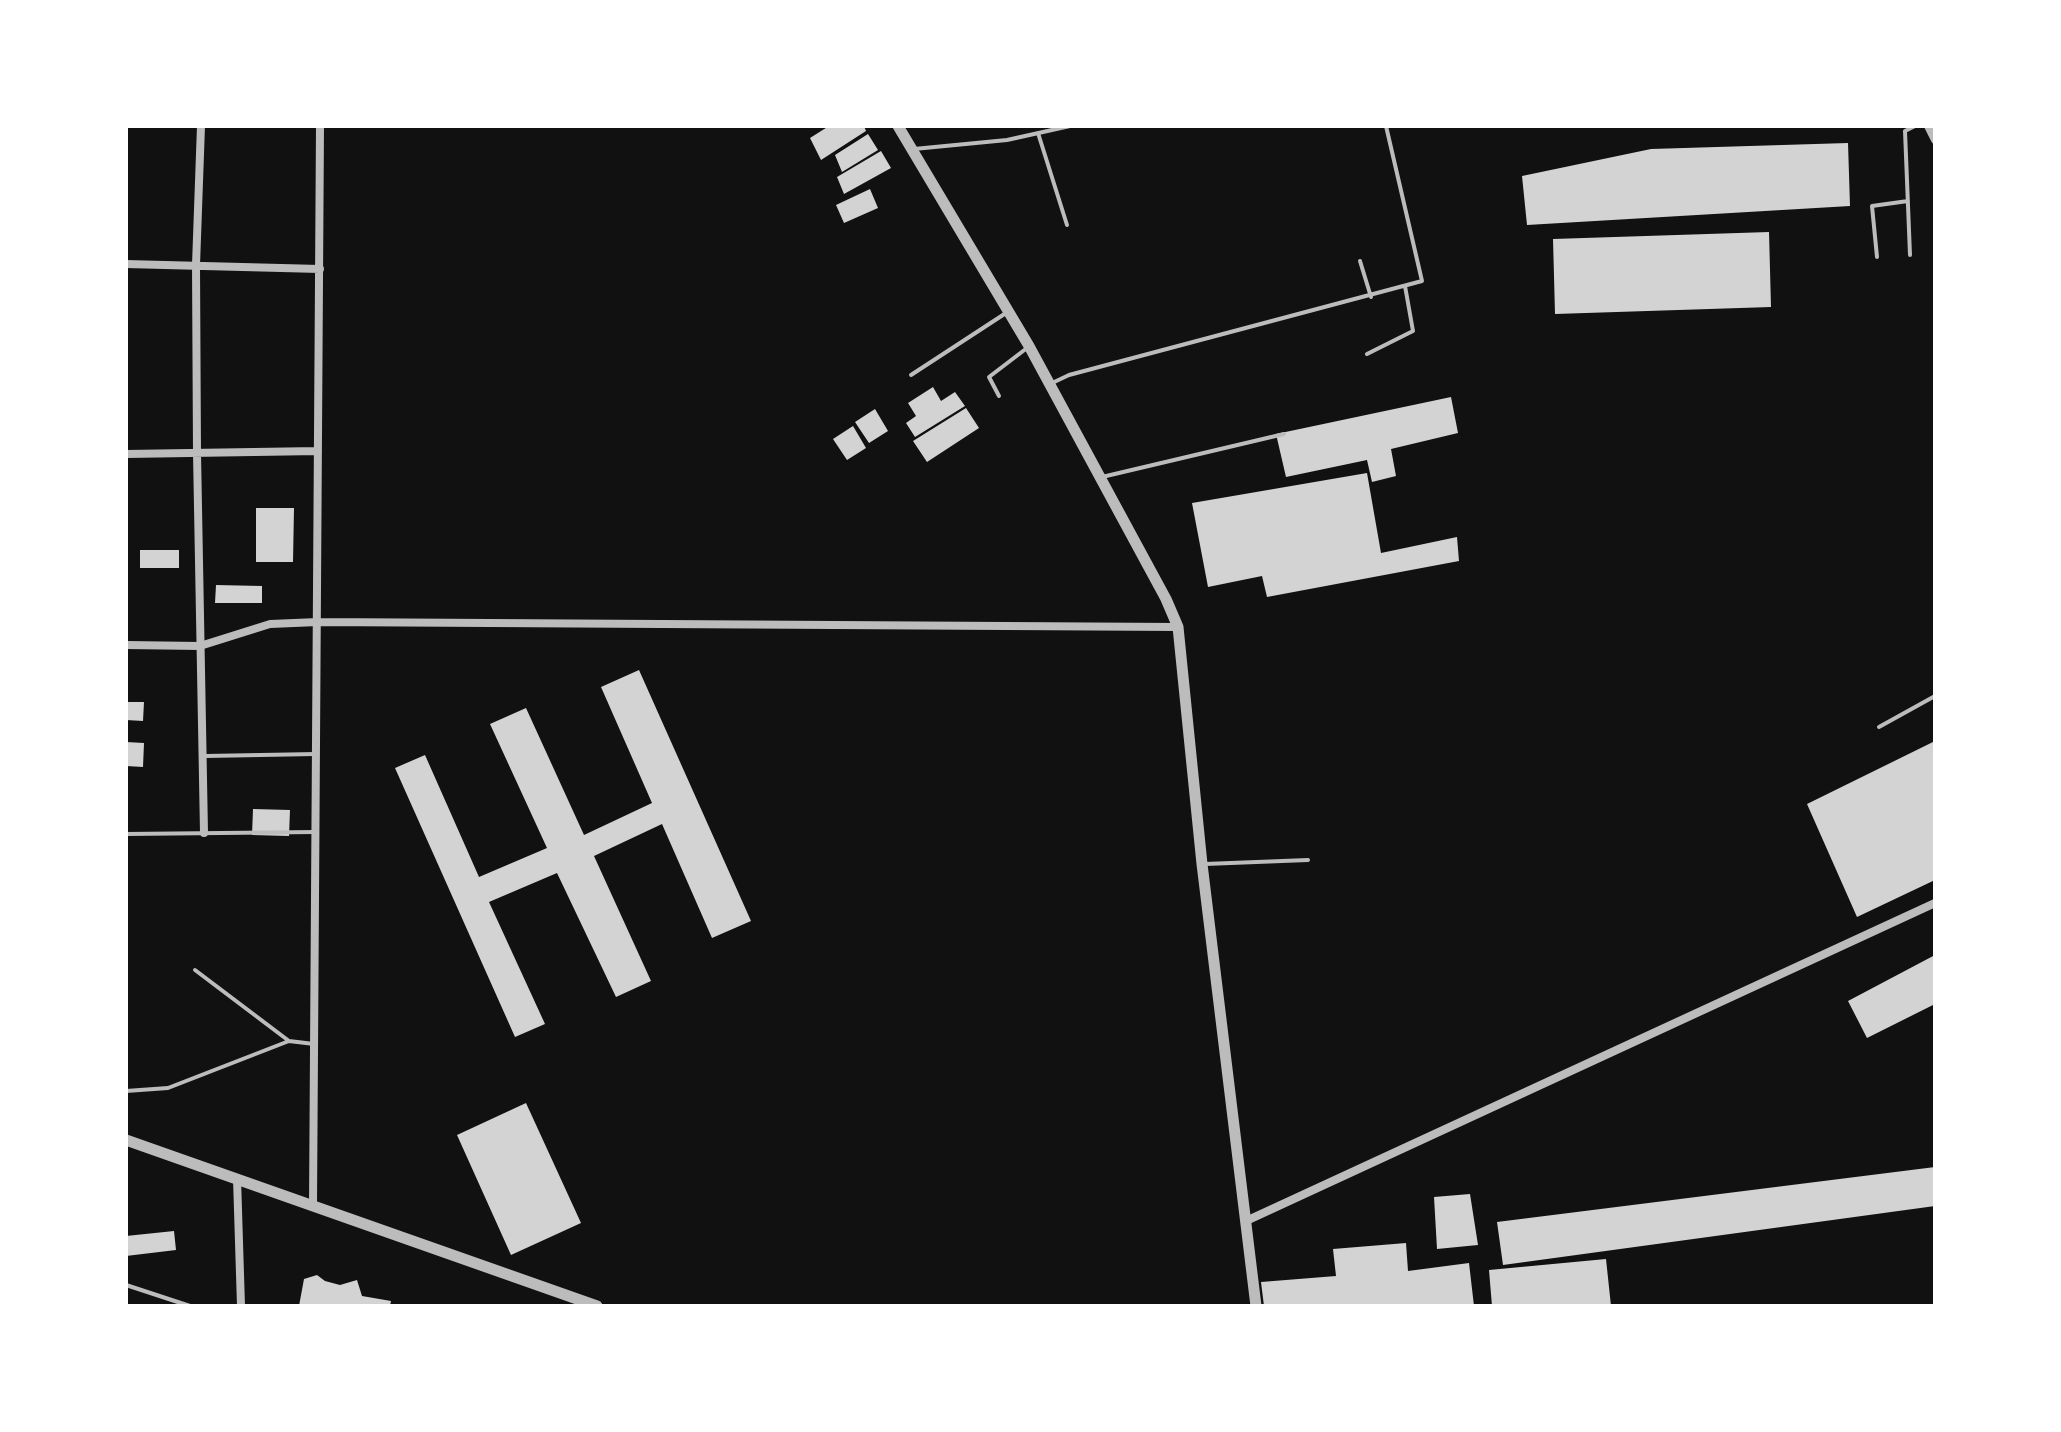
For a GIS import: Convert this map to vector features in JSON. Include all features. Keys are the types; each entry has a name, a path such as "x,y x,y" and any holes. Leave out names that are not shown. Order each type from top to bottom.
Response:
{"street":[{"path":"201,126 196,265 204,833"},
{"path":"313,1204 320,126"},
{"path":"898,126 1029,346 1166,599 1178,627 1202,864 1256,1306"},
{"path":"1928,126 1935,140"},
{"path":"126,264 320,269"},
{"path":"126,454 318,451"},
{"path":"126,645 200,646 270,624 318,622 1178,627"},
{"path":"1246,1221 1935,903"},
{"path":"126,1140 597,1306"},
{"path":"237,1178 241,1306"}],"lane":[{"path":"912,150 1007,140 1070,126"},
{"path":"1050,385 1069,375 1422,281 1386,126"},
{"path":"1910,255 1905,131 1915,126"},
{"path":"1038,133 1067,225"},
{"path":"1877,257 1872,206 1908,201"},
{"path":"1360,261 1371,297"},
{"path":"1367,354 1413,331 1405,286"},
{"path":"911,375 1008,311"},
{"path":"999,396 989,377 1029,346"},
{"path":"1100,477 1284,434"},
{"path":"1879,727 1935,696"},
{"path":"202,756 316,754"},
{"path":"126,834 316,832"},
{"path":"1202,864 1308,860"},
{"path":"195,970 289,1041"},
{"path":"126,1091 168,1088 289,1041 314,1044"},
{"path":"126,1285 190,1306"}],"building":[{"path":"829,126 864,126 866,131 821,160 810,138"},
{"path":"868,134 878,150 842,172 835,155"},
{"path":"1848,143 1850,206 1527,225 1522,176 1651,149"},
{"path":"881,151 891,168 844,194 837,177"},
{"path":"870,189 878,208 844,223 836,205"},
{"path":"1769,232 1771,307 1555,314 1553,239"},
{"path":"933,387 941,401 955,392 965,406 915,437 906,423 916,416 908,403"},
{"path":"1451,397 1458,433 1391,449 1396,476 1372,482 1367,460 1286,477 1276,434"},
{"path":"966,408 979,428 927,462 913,441"},
{"path":"875,409 888,431 869,443 855,422"},
{"path":"853,426 866,448 847,460 833,439"},
{"path":"1367,473 1381,553 1457,537 1459,561 1267,597 1262,576 1208,587 1192,503"},
{"path":"256,508 294,508 293,562 256,562"},
{"path":"140,550 179,550 179,568 140,568"},
{"path":"216,585 262,586 262,603 215,603"},
{"path":"639,670 751,921 712,938 662,824 594,856 651,981 616,997 557,873 489,902 545,1024 515,1037 395,768 425,755 479,877 547,848 490,724 526,708 584,835 652,803 601,687"},
{"path":"126,702 144,702 143,721 126,720"},
{"path":"1935,741 1935,880 1857,917 1807,804"},
{"path":"126,742 144,743 143,767 126,766"},
{"path":"253,809 290,810 289,836 252,835"},
{"path":"1935,955 1935,1004 1867,1038 1848,1001"},
{"path":"526,1103 581,1223 511,1255 457,1135"},
{"path":"1935,1167 1935,1206 1503,1265 1497,1222"},
{"path":"1470,1194 1478,1245 1437,1249 1434,1197"},
{"path":"174,1231 176,1250 126,1256 126,1236"},
{"path":"1406,1243 1408,1271 1469,1263 1474,1306 1264,1306 1261,1282 1336,1276 1333,1249"},
{"path":"1606,1259 1611,1306 1492,1306 1489,1270"},
{"path":"317,1275 340,1285 357,1280 362,1296 391,1301 390,1306 299,1306 304,1279"}]}
